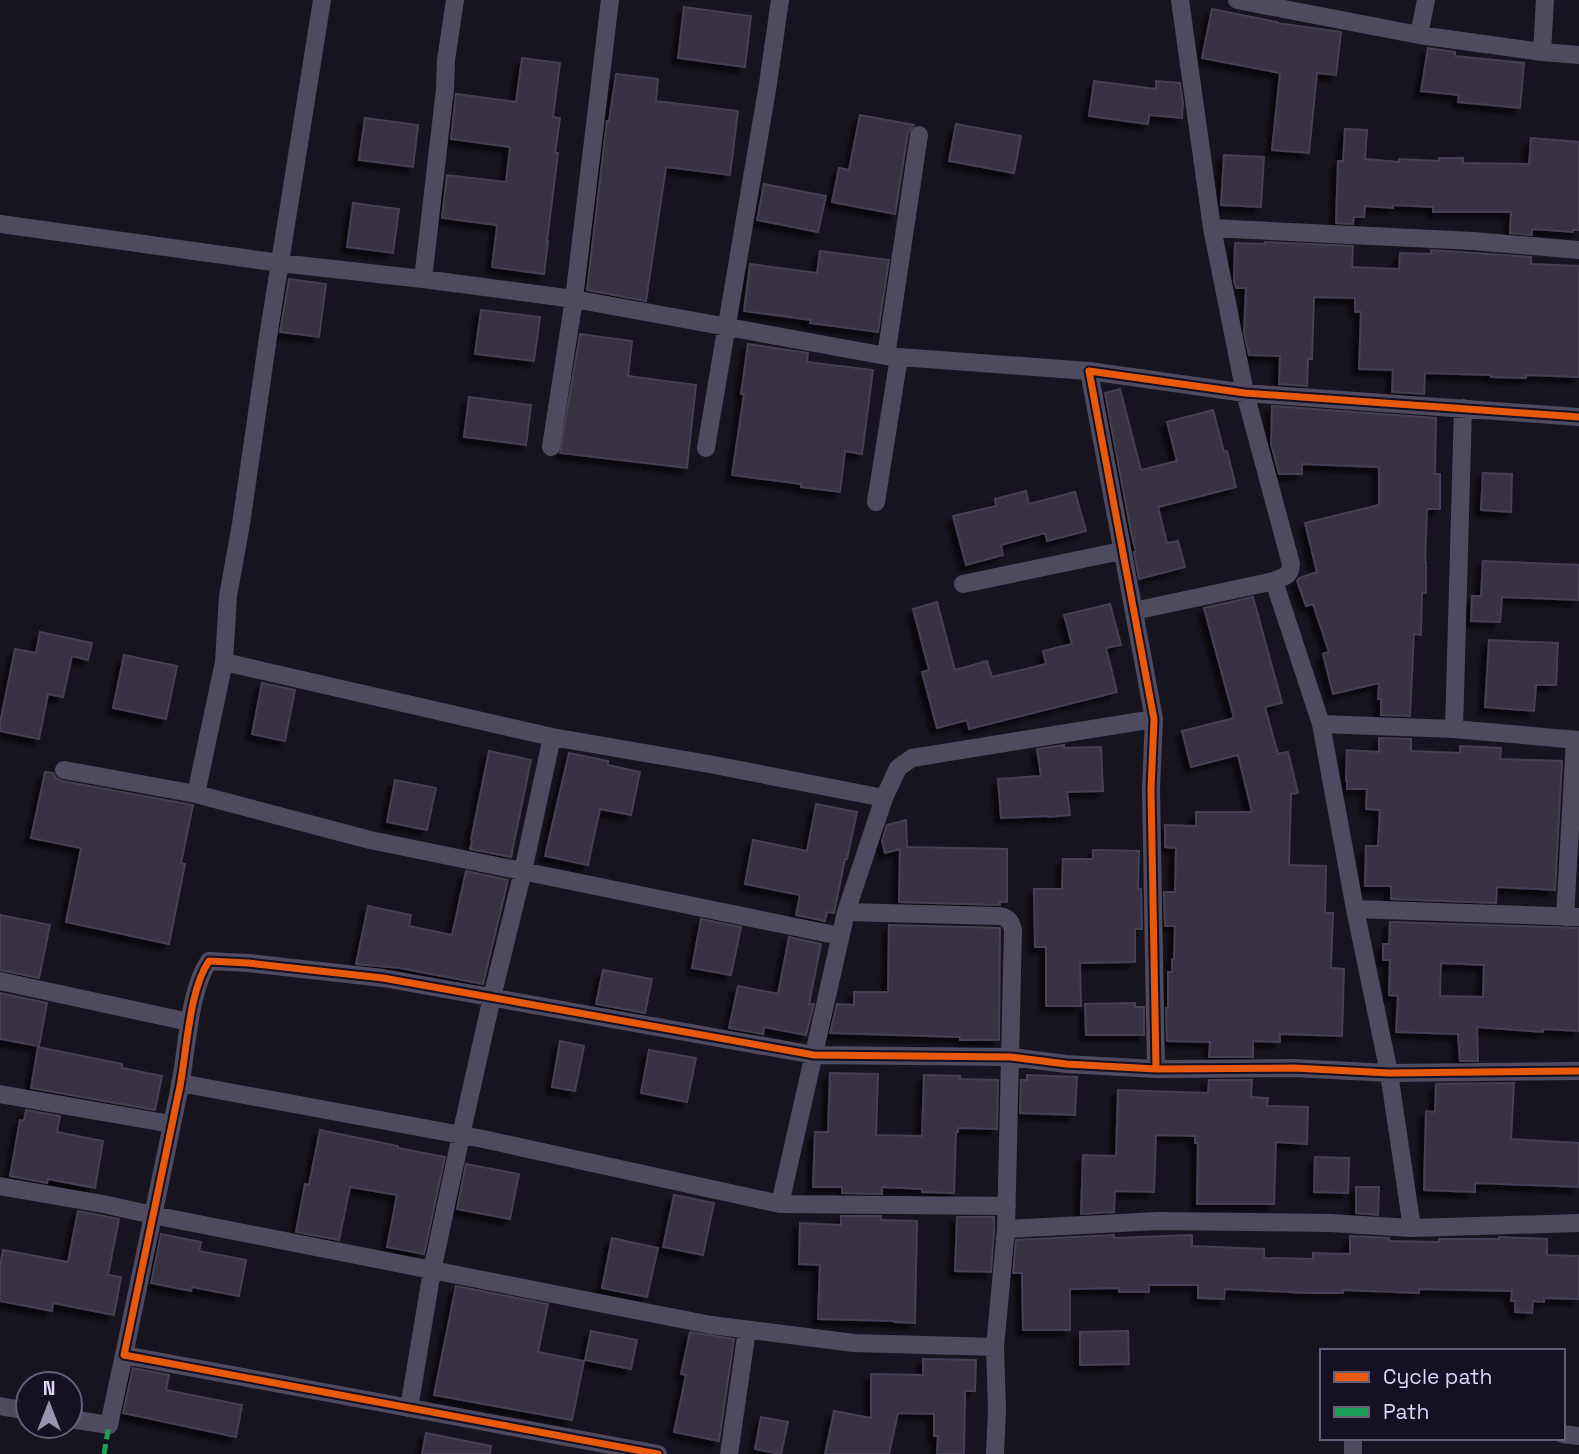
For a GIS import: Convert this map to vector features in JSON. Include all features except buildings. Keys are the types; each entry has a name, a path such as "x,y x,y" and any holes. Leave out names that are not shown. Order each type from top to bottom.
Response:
{"street":[{"path":"195,794 224,663 228,596 322,0"},
{"path":"423,279 446,60 455,0"},
{"path":"551,447 574,299 610,0"},
{"path":"706,448 780,0"},
{"path":"1134,611 1274,581 1287,576 1291,564 1245,393 1212,228 1180,0"},
{"path":"1237,0 1271,3 1419,35 1579,55"},
{"path":"1419,35 1426,0"},
{"path":"1542,52 1545,0"},
{"path":"876,502 919,135"},
{"path":"0,224 280,263 574,299 892,357 1089,371 1245,393 1579,417"},
{"path":"1212,228 1579,250"},
{"path":"1089,371 1154,719 1151,789 1156,1069"},
{"path":"1454,729 1463,408"},
{"path":"963,584 1121,551"},
{"path":"1274,581 1321,724 1389,1073 1412,1228"},
{"path":"224,663 552,737 884,798"},
{"path":"780,1204 846,912 884,798 898,768 912,758 1154,719"},
{"path":"1321,724 1454,729 1577,740 1572,917 1355,909"},
{"path":"409,1408 432,1270 552,737"},
{"path":"64,770 195,794 370,840 840,936"},
{"path":"846,912 1006,917 1011,922 1013,930 1007,1206 995,1347 995,1454"},
{"path":"84,1421 109,1425 180,1083 189,1022 202,971 209,961 383,978 814,1055 1011,1057 1066,1064 1156,1069 1294,1068 1389,1073 1579,1071"},
{"path":"0,981 189,1022"},
{"path":"180,1083 461,1135 780,1204 1007,1206"},
{"path":"0,1094 171,1124"},
{"path":"0,1186 711,1325 854,1343 995,1347"},
{"path":"1006,1229 1158,1221 1330,1223 1412,1228 1579,1223"},
{"path":"729,1454 747,1330"},
{"path":"124,1355 658,1454"}],"marked path":[{"path":"104,1454 109,1425"}],"cycle path":[{"path":"1156,1069 1151,789 1154,719 1089,371 1245,393 1579,417"},
{"path":"658,1454 124,1355 180,1086 193,1004 202,973 209,961 383,978 814,1055 1011,1057 1066,1064 1156,1069 1294,1068 1389,1073 1579,1071"}]}
